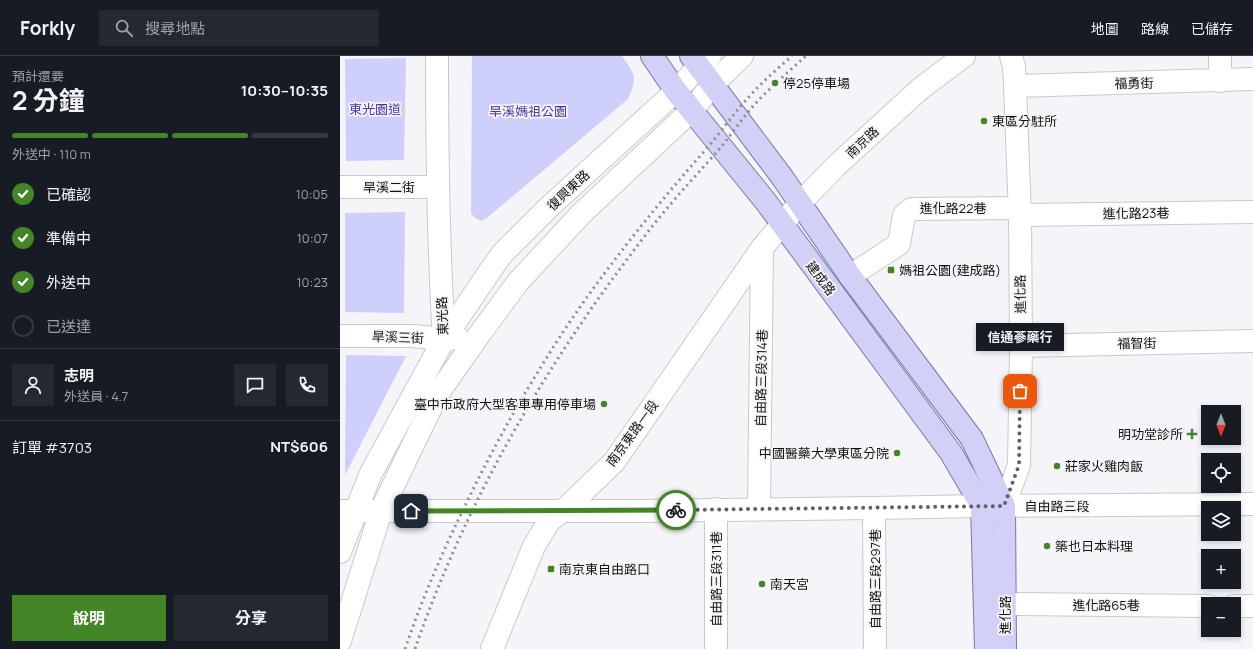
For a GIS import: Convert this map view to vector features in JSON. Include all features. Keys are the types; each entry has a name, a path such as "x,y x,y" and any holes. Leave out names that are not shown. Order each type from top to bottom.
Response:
{"main road":[{"name":"建成路","path":"652,56 676,91 766,202 771,237 951,453 982,506"},
{"name":"建成路","path":"700,59 713,84 800,203 850,276 972,439 1004,506"},
{"name":"進化路","path":"982,506 986,649"},
{"name":"進化路","path":"1004,506 1005,649"}],"street":[{"name":"東光路","path":"340,552 345,507 370,475 444,339 440,281 437,187 437,56"},
{"name":"復興東路","path":"479,335 518,282 582,213 692,110 713,84 742,56"},
{"name":"南京路","path":"771,237 800,203 836,166 907,101 964,56"},
{"name":"進化路","path":"1004,506 1019,465 1021,346 1020,211 1014,67 1011,56"},
{"path":"1220,56 1220,81"},
{"name":"復興東路","path":"444,339 502,254 550,207 676,91 700,59"},
{"name":"福勇街","path":"1015,86 1253,79"},
{"name":"旱溪二街","path":"340,187 437,187"},
{"name":"進化路22巷","path":"850,276 899,244 904,214 911,209 1020,211"},
{"name":"進化路23巷","path":"1020,211 1253,212"},
{"name":"自由路三段314巷","path":"759,508 771,237"},
{"name":"南京東路一段","path":"492,649 534,546 550,520 564,510 614,462 771,237"},
{"path":"340,641 381,511 437,395 479,335"},
{"name":"旱溪三街","path":"340,336 412,336 444,339 479,335"},
{"name":"福智街","path":"1021,346 1253,341"},
{"name":"自由路三段","path":"345,507 381,511 716,510 759,508 1253,504"},
{"name":"自由路三段297巷","path":"874,508 875,649"},
{"name":"自由路三段311巷","path":"716,510 716,649"},
{"name":"進化路65巷","path":"1004,604 1201,606"},
{"path":"1241,606 1253,606"}],"green space":[{"name":"旱溪媽祖公園","path":"472,56 622,56 634,76 633,85 628,99 487,218 481,221 475,218 471,213"},
{"name":"東光園道","path":"406,58 404,160 346,161 345,59"},
{"path":"405,212 404,313 345,312 345,213"},
{"path":"346,355 406,356 345,475"}],"railway":[{"path":"405,649 432,579 474,487 511,418 565,329 581,305 633,236 737,110 769,76 792,56"},
{"path":"415,649 435,594 458,540 484,487 541,385 573,336 606,288 668,207 716,153 754,105 806,56"}],"way so far":[{"path":"676,510 1004,506 1019,465 1020,391"}],"place":[{"name":"停25停車場","path":"775,83"},
{"name":"東區分駐所","path":"984,121"},
{"name":"媽祖公園(建成路)","path":"891,270"},
{"name":"信通蔘藥行","path":"1020,391"},
{"name":"臺中市政府大型客車專用停車場","path":"604,404"},
{"name":"明功堂診所","path":"1192,434"},
{"name":"中國醫藥大學東區分院","path":"897,453"},
{"name":"莊家火雞肉飯","path":"1057,466"},
{"name":"築也日本料理","path":"1047,546"},
{"name":"南京東自由路口","path":"551,569"},
{"name":"南天宮","path":"762,584"}],"route":[{"path":"411,511 676,510"}]}
